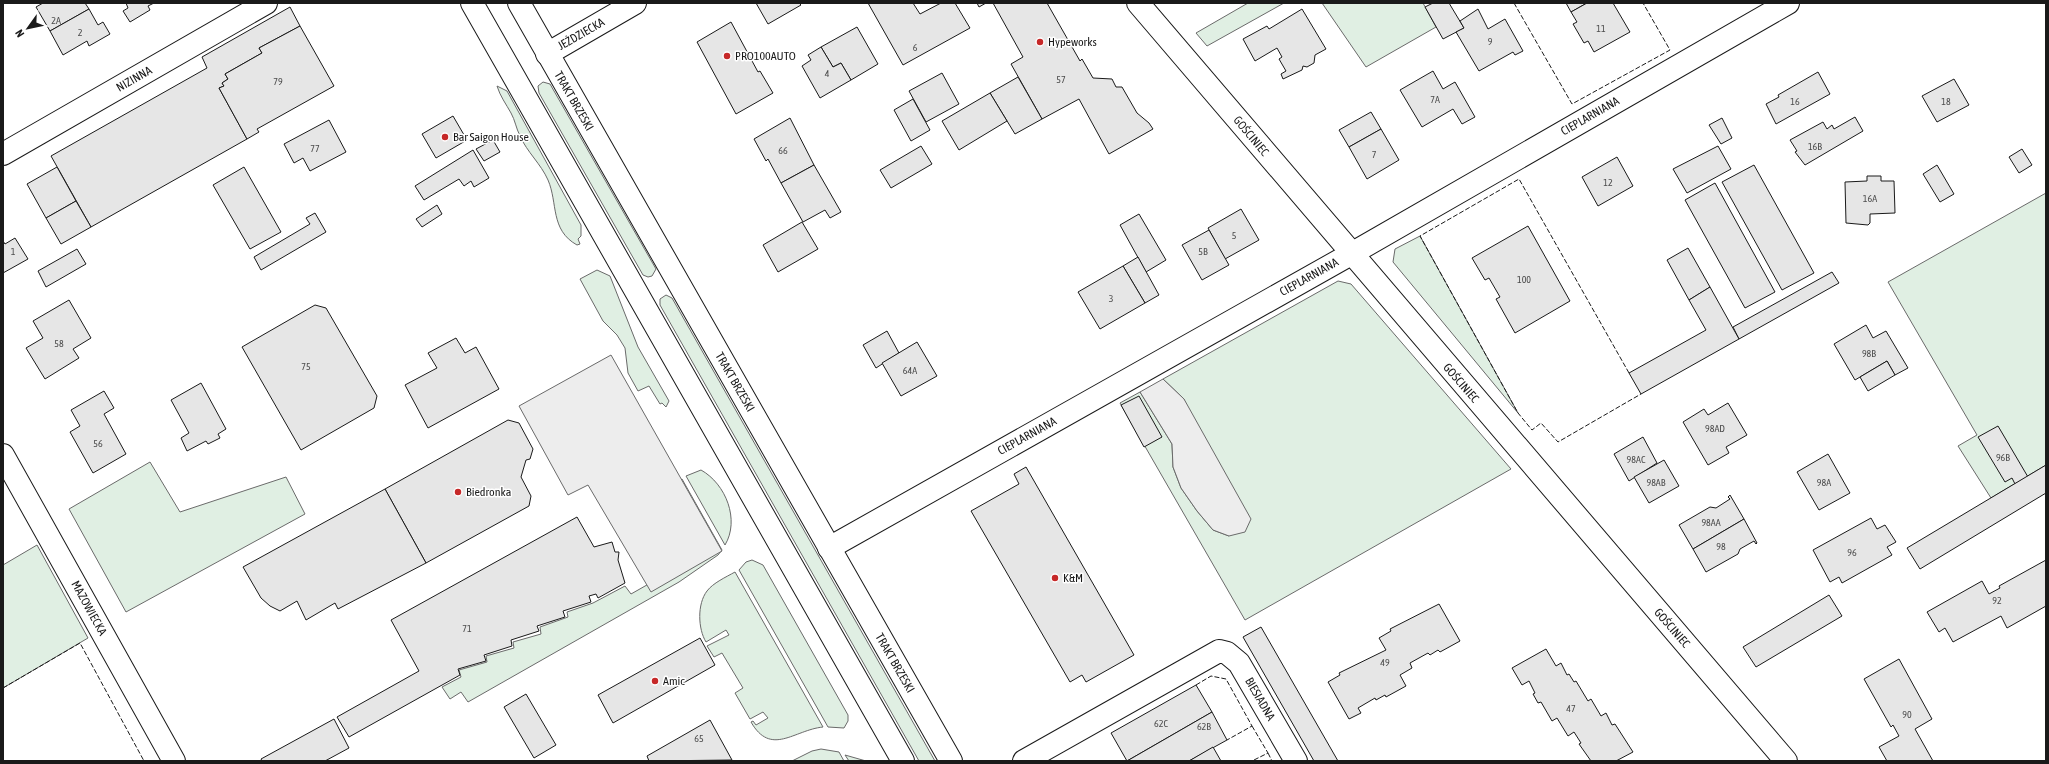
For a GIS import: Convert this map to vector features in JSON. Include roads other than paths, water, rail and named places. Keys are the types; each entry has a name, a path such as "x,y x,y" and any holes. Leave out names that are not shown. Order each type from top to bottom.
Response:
{"street":[{"name":"NIZINNA","path":"3,154 266,3"},
{"path":"472,3 904,761"},
{"name":"TRAKT BRZESKI","path":"519,3 951,761"},
{"name":"JEŹDZIECKA","path":"547,54 635,3"},
{"name":"GOŚCINIEC","path":"1138,3 1786,761"},
{"name":"CIEPLARNIANA","path":"829,548 1351,254 1788,3"},
{"name":"MAZOWIECKA","path":"3,455 174,761"},
{"name":"BIESIADNA","path":"1024,761 1219,651 1226,653 1239,663 1296,761"}],"place":[{"name":"Hypeworks","path":"1040,42"},
{"name":"PRO100AUTO","path":"727,56"},
{"name":"Bar Saigon House","path":"445,137"},
{"name":"Biedronka","path":"458,492"},
{"name":"K&M","path":"1055,578"},
{"name":"Amic","path":"655,681"}]}
